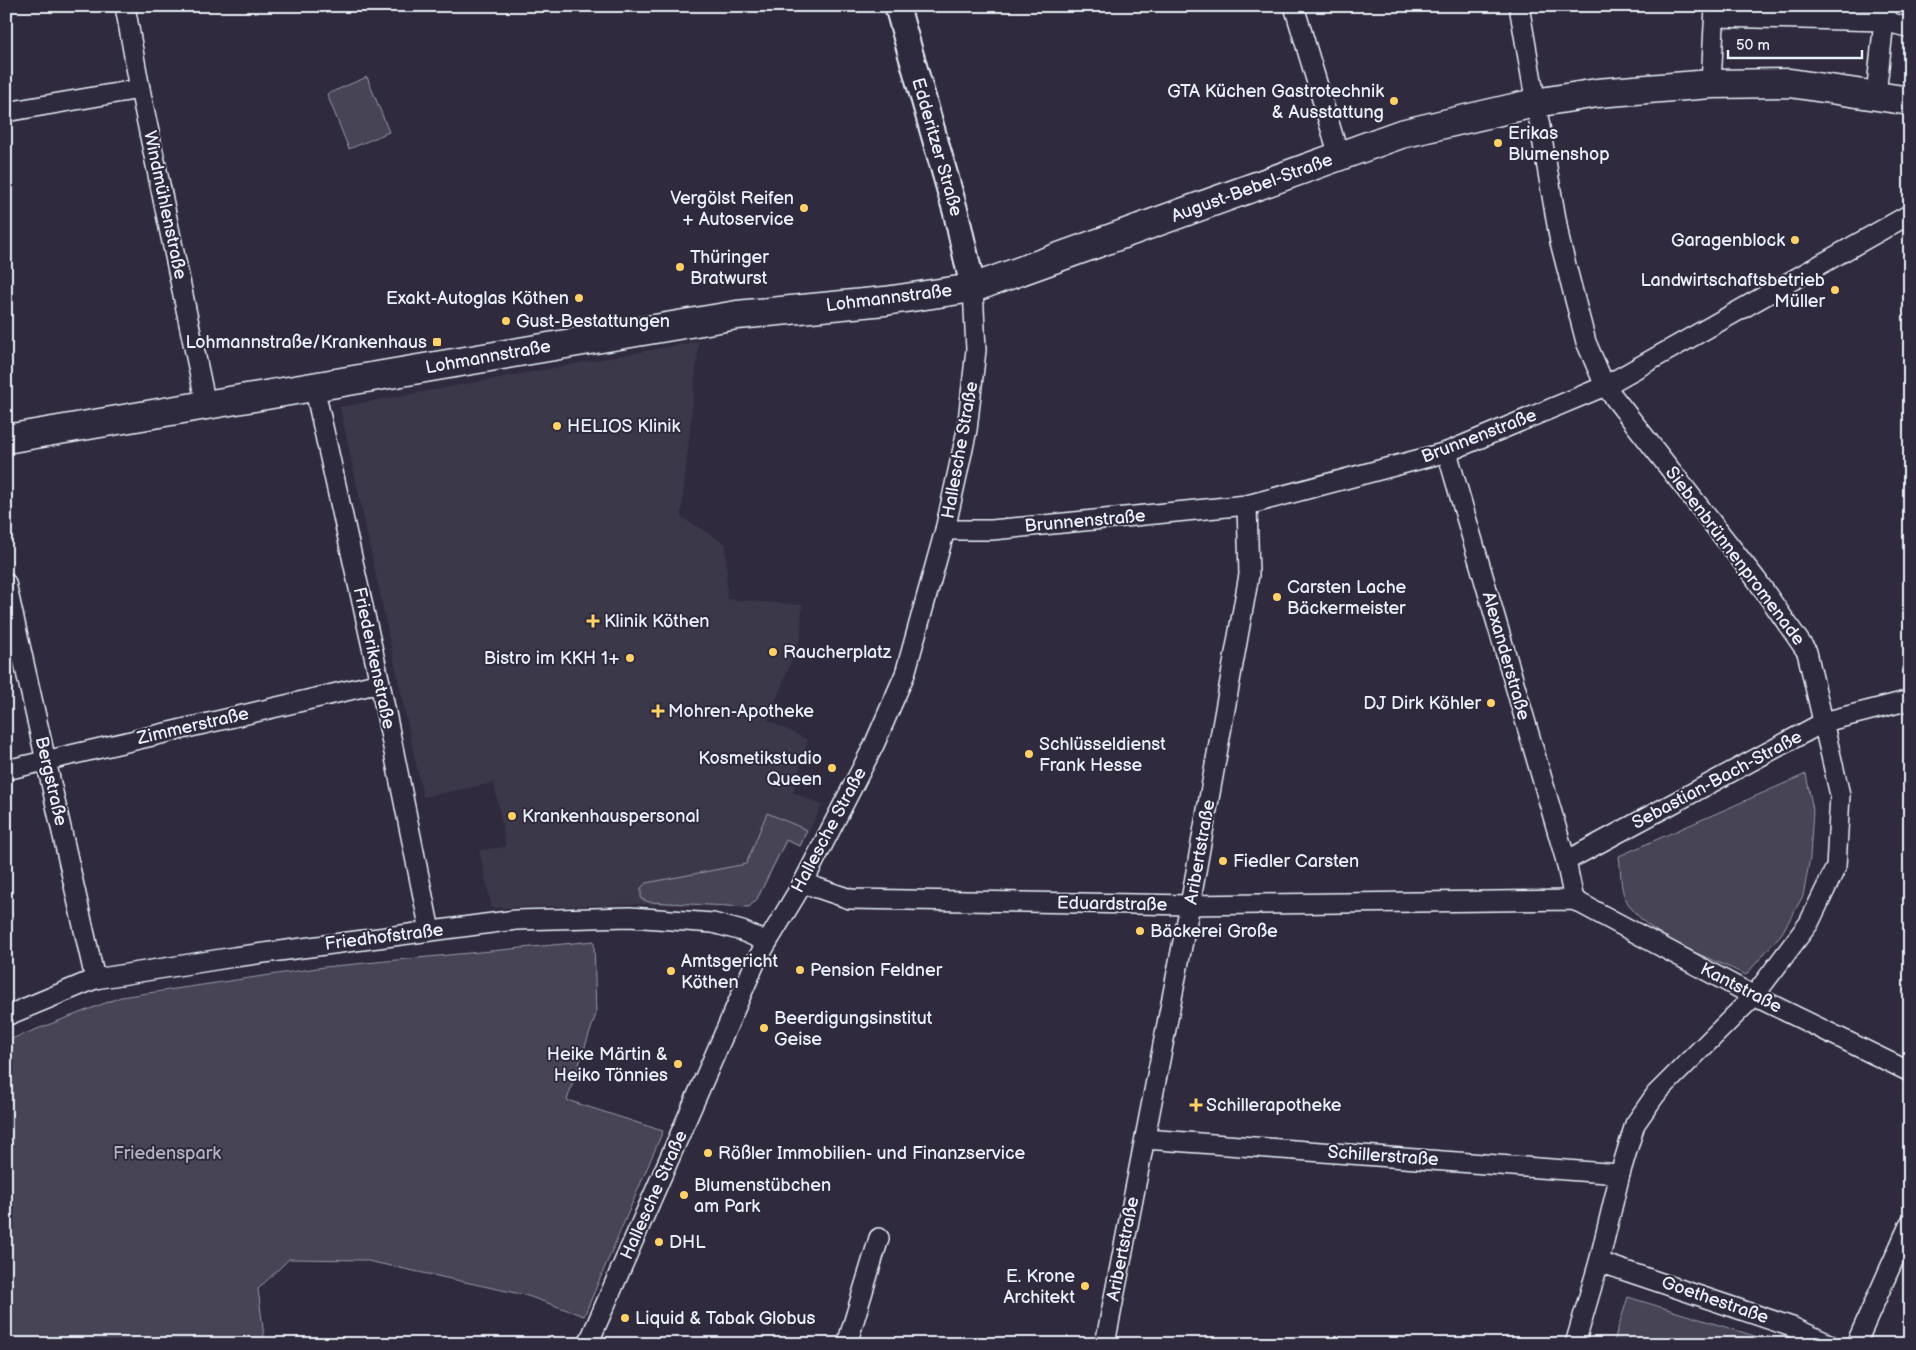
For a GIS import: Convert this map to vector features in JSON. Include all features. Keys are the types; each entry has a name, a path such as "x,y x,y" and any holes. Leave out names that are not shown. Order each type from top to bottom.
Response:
{"main road":[{"name":"August-Bebel-Straße","path":"972,288 1401,134 1535,104 1598,94 1711,84 1790,83 1876,94 1910,101"},
{"name":"Lohmannstraße","path":"6,439 736,315 885,301 972,288"}],"street":[{"name":"Windmühlenstraße","path":"125,6 140,88 206,404"},
{"name":"Edderitzer Straße","path":"897,6 956,213 972,288"},
{"path":"1294,6 1339,156"},
{"path":"1519,6 1535,104"},
{"path":"1711,84 1715,12 1885,14 1910,28"},
{"path":"1876,94 1885,14"},
{"path":"6,112 140,88"},
{"name":"Siebenbrünnenpromenade","path":"1535,104 1560,242 1586,342 1605,386 1756,579 1806,652 1840,795 1836,867 1809,922 1754,996 1656,1094 1636,1124 1620,1174 1599,1262 1575,1344"},
{"name":"Brunnenstraße","path":"946,530 992,530 1248,505 1447,452 1605,386 1910,214"},
{"name":"Hallesche Straße","path":"588,1344 756,961 803,883 874,745 905,674 946,530 967,430 976,350 972,288"},
{"name":"Friederikenstraße","path":"314,386 380,683 430,931"},
{"name":"Alexanderstraße","path":"1447,452 1566,861"},
{"name":"Aribertstraße","path":"1105,1344 1190,905 1248,575 1248,505"},
{"name":"Bergstraße","path":"6,583 95,979"},
{"name":"Zimmerstraße","path":"6,770 380,683"},
{"name":"Sebastian-Bach-Straße","path":"1566,861 1824,722 1910,700"},
{"path":"1566,861 1574,900"},
{"name":"Eduardstraße","path":"803,883 850,899 1190,905 1574,900"},
{"name":"Kantstraße","path":"1574,900 1754,996 1910,1072"},
{"name":"Friedhofstraße","path":"6,1016 95,979 234,956 516,920 630,917 713,923 742,931 767,942"},
{"name":"Schillerstraße","path":"1145,1139 1620,1174"},
{"path":"1856,1344 1910,1223"},
{"path":"847,1344 880,1238"},
{"name":"Goethestraße","path":"1599,1262 1792,1327 1829,1344"}],"shaded area":[{"name":"Klinik Köthen","path":"699,341 681,517 726,544 727,599 802,605 801,637 768,720 808,740 793,792 822,805 801,847 787,843 758,900 749,908 642,904 492,908 479,850 506,847 494,783 423,797 340,407"}],"green space":[{"path":"367,77 389,132 349,149 327,94"},
{"path":"1806,774 1813,810 1810,858 1803,896 1782,933 1746,975 1696,953 1662,935 1634,912 1623,894 1619,856"},
{"path":"767,813 807,830 800,846 786,840 757,899 749,907 649,902 641,899 641,888 646,883 746,864"},
{"name":"Friedenspark","path":"594,941 596,1014 567,1100 663,1131 584,1316 525,1295 363,1260 289,1259 258,1289 265,1344 6,1344 6,1041 121,997 324,967"},
{"path":"1628,1297 1771,1341 1777,1344 1613,1344"}],"place":[{"name":"GTA Küchen Gastrotechnik & Ausstattung","path":"1394,101"},
{"name":"Erikas Blumenshop","path":"1498,143"},
{"name":"Vergölst Reifen + Autoservice","path":"804,208"},
{"name":"Garagenblock","path":"1795,240"},
{"name":"Thüringer Bratwurst","path":"680,267"},
{"name":"Landwirtschaftsbetrieb Müller","path":"1835,290"},
{"name":"Exakt-Autoglas Köthen","path":"579,298"},
{"name":"Gust-Bestattungen","path":"506,321"},
{"name":"Lohmannstraße/Krankenhaus","path":"437,342"},
{"name":"HELIOS Klinik","path":"557,426"},
{"name":"Carsten Lache Bäckermeister","path":"1277,597"},
{"name":"Klinik Köthen","path":"593,621"},
{"name":"Raucherplatz","path":"773,652"},
{"name":"Bistro im KKH 1+","path":"630,658"},
{"name":"DJ Dirk Köhler","path":"1491,703"},
{"name":"Mohren-Apotheke","path":"658,711"},
{"name":"Schlüsseldienst Frank Hesse","path":"1029,754"},
{"name":"Kosmetikstudio Queen","path":"832,768"},
{"name":"Krankenhauspersonal","path":"512,816"},
{"name":"Fiedler Carsten","path":"1223,861"},
{"name":"Bäckerei Große","path":"1140,931"},
{"name":"Pension Feldner","path":"800,970"},
{"name":"Amtsgericht Köthen","path":"671,971"},
{"name":"Beerdigungsinstitut Geise","path":"764,1028"},
{"name":"Heike Märtin & Heiko Tönnies","path":"678,1064"},
{"name":"Schillerapotheke","path":"1196,1105"},
{"name":"Rößler Immobilien- und Finanzservice","path":"708,1153"},
{"name":"Blumenstübchen am Park","path":"684,1195"},
{"name":"DHL","path":"659,1242"},
{"name":"E. Krone Architekt","path":"1085,1286"},
{"name":"Liquid & Tabak Globus","path":"625,1318"}]}
